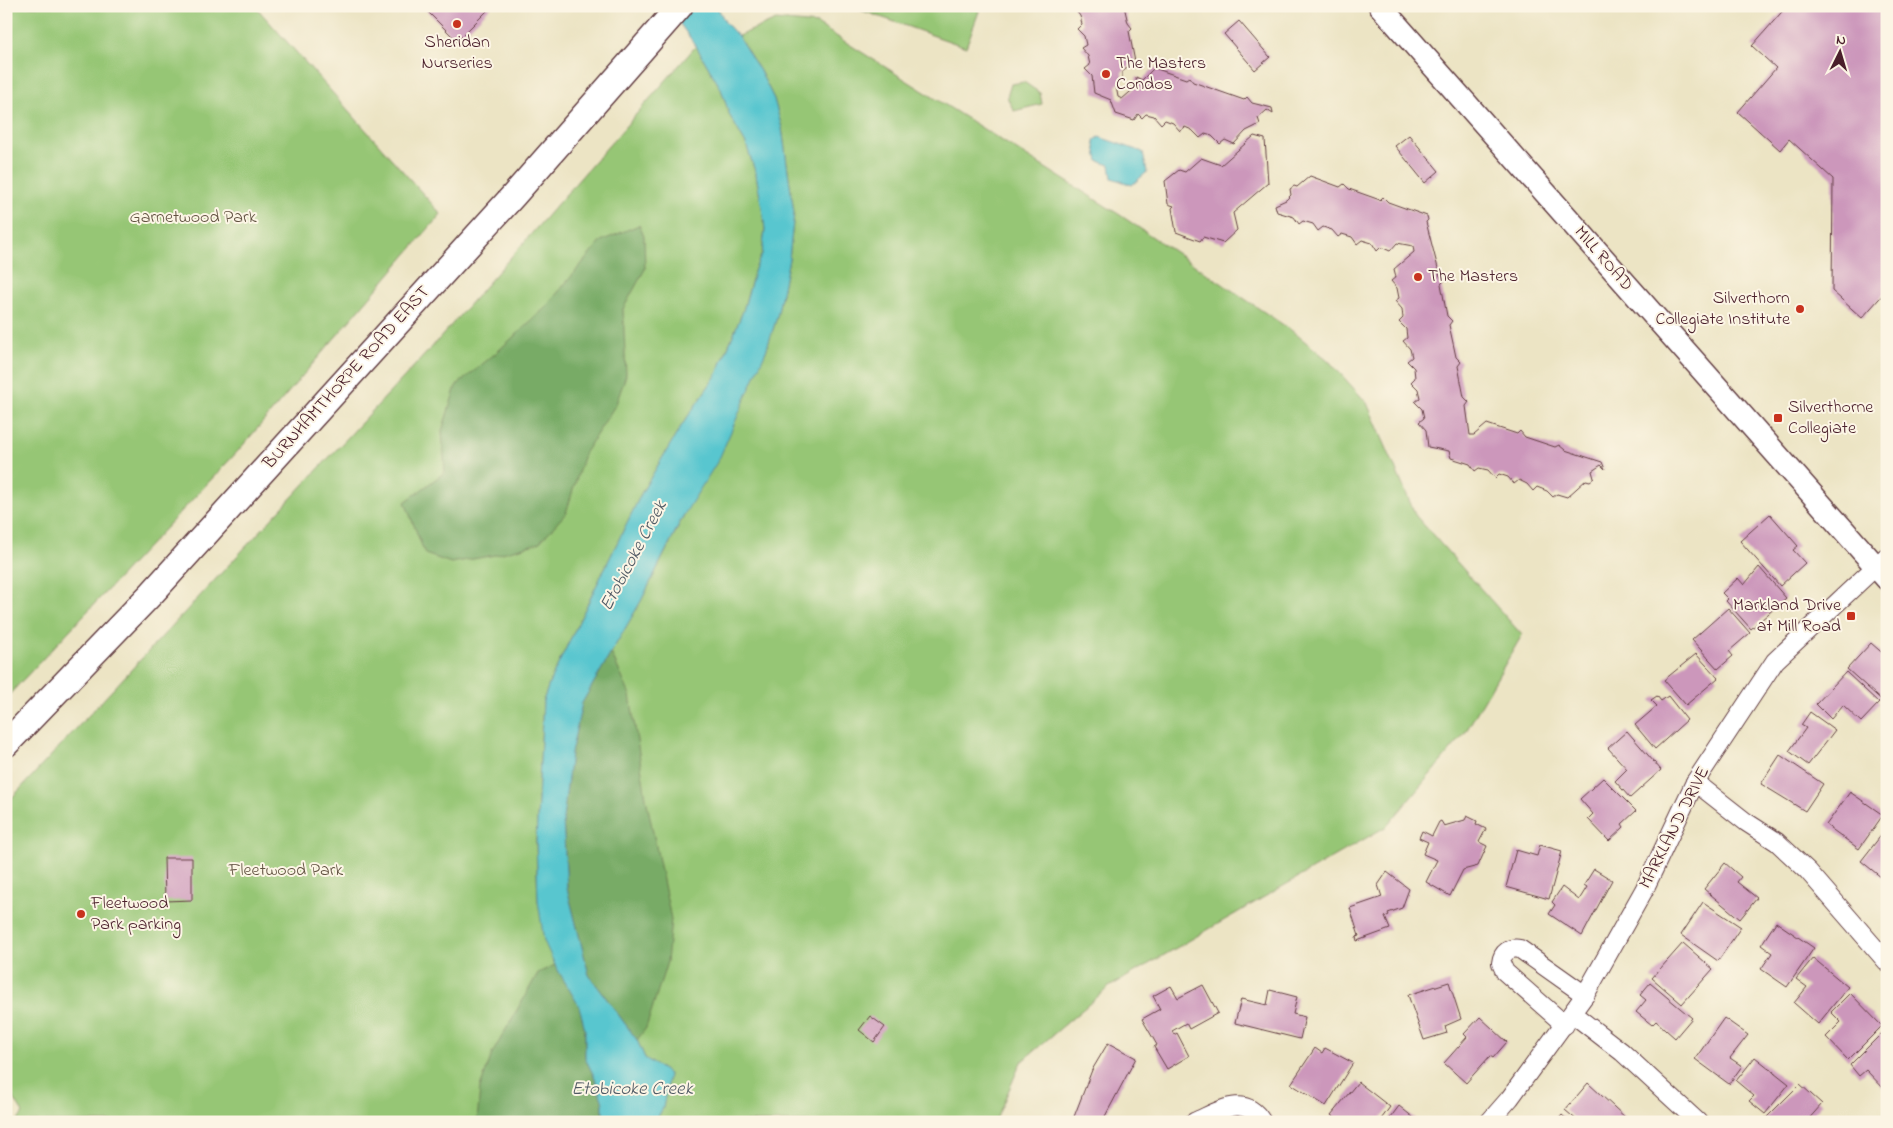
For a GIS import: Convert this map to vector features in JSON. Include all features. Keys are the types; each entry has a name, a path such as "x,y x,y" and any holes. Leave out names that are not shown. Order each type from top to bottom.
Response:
{"main road":[{"name":"BURNHAMTHORPE ROAD EAST","path":"6,744 152,593 514,195 680,6"}],"street":[{"name":"MILL ROAD","path":"1380,6 1883,567"},
{"name":"MARKLAND DRIVE","path":"1489,1122 1510,1098 1585,995 1644,890 1695,782 1775,661 1883,567"},
{"path":"1695,782 1746,822 1777,842 1808,871 1887,962"},
{"path":"1585,995 1520,949 1509,949 1503,955 1501,963 1505,972 1569,1019 1622,1052 1698,1122"},
{"path":"1194,1122 1238,1106 1254,1110 1262,1122"}],"green space":[{"name":"Garnetwood Park","path":"6,6 255,6 441,214 238,451 6,698"},
{"path":"849,6 981,6 966,47"},
{"path":"776,20 817,24 1120,215 1291,330 1328,360 1367,403 1416,516 1522,635 1465,733 1387,826 1109,987 1021,1062 995,1122 655,1122 663,1108 669,1074 645,1058 637,1040 582,703 641,601 766,351 777,317 789,259 794,213 782,128 774,99 760,71 738,36"},
{"name":"Fleetwood Park","path":"696,46 721,89 730,116 746,144 756,174 765,229 762,254 755,269 743,311 717,374 682,425 642,492 551,679 543,701 536,841 538,901 555,965 579,1006 603,1122 17,1122 23,1113 6,1086 6,804 432,347"},
{"path":"1024,82 1040,93 1042,104 1014,111 1007,97 1011,84"},
{"path":"639,225 644,236 645,269 623,309 626,375 616,404 584,454 566,513 539,543 495,555 451,563 425,554 405,502 445,472 442,431 456,386 544,309 601,241"},
{"path":"611,653 630,695 646,798 671,919 667,962 646,1028 637,1040 589,975 567,888 563,819 571,753 582,703"},
{"path":"555,965 579,1005 585,1029 585,1058 595,1078 603,1103 603,1122 477,1122 480,1088 492,1054 538,973"}],"water":[{"name":"Etobicoke Creek","path":"667,6 717,6 725,22 738,36 760,71 774,99 782,128 794,213 789,259 777,317 766,351 719,459 682,518 641,601 582,703 571,753 563,819 567,888 589,975 637,1040 645,1058 669,1074 663,1108 655,1122 603,1122 603,1103 595,1078 585,1058 585,1029 579,1006 555,965 544,941 538,901 536,841 543,701 551,679 642,492 682,425 717,374 743,311 755,269 762,254 765,229 756,174 746,144 730,116 721,89 696,46"},
{"path":"1099,137 1143,152 1147,172 1132,185 1112,178 1110,165 1098,161 1094,141"}],"building":[{"name":"Sheridan Nurseries","path":"422,6 492,6 457,41"},
{"name":"The Masters Condos","path":"1075,6 1124,6 1128,23 1132,28 1129,31 1135,62 1122,72 1122,80 1116,86 1118,97 1122,99 1137,86 1136,77 1142,80 1154,68 1186,79 1189,77 1193,82 1244,100 1247,97 1252,103 1272,108 1273,114 1267,110 1258,118 1260,124 1246,131 1234,144 1225,140 1220,144 1212,136 1205,134 1200,138 1192,130 1185,127 1180,131 1173,123 1165,120 1161,124 1154,116 1146,114 1142,118 1138,114 1134,120 1116,114 1111,100 1094,93 1092,76 1085,69 1090,65 1088,56 1081,48 1086,45 1084,36 1077,29 1082,24 1080,16 1074,8"},
{"path":"1787,6 1887,6 1887,290 1862,318 1832,291 1833,179 1789,139 1780,150 1738,112 1776,68 1752,46"},
{"path":"1239,21 1270,57 1255,70 1224,34"},
{"path":"1409,135 1439,171 1425,183 1395,146"},
{"path":"1254,136 1265,139 1268,183 1233,213 1237,230 1223,243 1203,237 1200,241 1176,232 1172,208 1174,206 1168,204 1165,181 1179,170 1185,172 1201,158 1221,165"},
{"path":"1310,176 1340,187 1344,184 1349,189 1380,200 1383,197 1388,202 1427,216 1428,220 1426,222 1440,276 1444,281 1441,284 1447,316 1452,321 1449,325 1456,357 1461,362 1458,366 1464,397 1469,402 1466,406 1470,435 1474,435 1487,424 1517,434 1520,431 1525,437 1555,447 1559,445 1565,450 1602,462 1605,469 1601,465 1592,471 1594,478 1590,481 1586,480 1567,497 1557,494 1553,497 1547,491 1537,487 1533,491 1527,484 1519,480 1514,484 1508,477 1499,474 1495,478 1488,470 1479,468 1475,471 1470,464 1451,458 1449,451 1428,447 1426,430 1419,422 1424,418 1422,409 1415,402 1420,398 1418,389 1411,382 1415,378 1414,368 1407,361 1412,357 1410,349 1403,341 1407,338 1406,329 1399,322 1403,318 1402,309 1395,301 1399,298 1397,288 1391,281 1396,277 1394,269 1414,252 1413,246 1397,243 1390,251 1381,247 1377,251 1372,243 1362,240 1357,244 1352,237 1342,234 1338,237 1332,230 1323,227 1318,231 1313,224 1303,221 1299,224 1294,217 1277,212 1275,205 1286,200 1291,195 1290,189 1294,186 1297,187"},
{"path":"1770,514 1798,546 1793,550 1805,563 1780,586 1740,541"},
{"path":"1759,567 1786,598 1751,629 1726,601 1728,599 1722,593 1738,578 1744,585"},
{"path":"1728,608 1750,633 1729,651 1733,656 1718,669 1692,640"},
{"path":"1871,643 1887,657 1885,660 1887,662 1886,704 1847,669"},
{"path":"1696,654 1718,678 1686,705 1664,680"},
{"path":"1846,672 1879,703 1861,722 1843,705 1831,719 1816,704"},
{"path":"1657,696 1661,701 1668,696 1687,720 1655,749 1635,725 1657,706 1651,700"},
{"path":"1810,712 1835,730 1808,765 1789,751 1806,728 1801,725"},
{"path":"1627,731 1661,770 1630,798 1615,781 1627,769 1608,748"},
{"path":"1780,755 1823,784 1805,811 1761,784"},
{"path":"1603,778 1636,811 1622,824 1624,827 1609,841 1588,819 1593,814 1580,799"},
{"path":"1850,792 1883,815 1859,849 1826,825"},
{"path":"1467,816 1477,821 1476,824 1486,829 1479,842 1487,846 1478,866 1463,870 1450,896 1426,882 1437,860 1423,854 1428,842 1419,838 1422,831 1432,836 1441,821 1444,826 1465,820"},
{"path":"1887,828 1887,882 1861,861"},
{"path":"1540,845 1562,851 1549,899 1506,887 1516,850 1537,856"},
{"path":"164,858 192,858 192,900 165,901"},
{"path":"1725,863 1741,877 1737,882 1757,898 1740,919 1704,889"},
{"path":"1594,869 1612,880 1582,936 1549,914 1555,905 1552,902 1562,887 1579,900 1587,887 1584,885"},
{"path":"1387,872 1409,889 1402,908 1388,913 1389,915 1385,917 1390,929 1357,941 1356,937 1359,936 1350,908 1382,897 1378,885"},
{"path":"1703,902 1741,927 1718,961 1681,935"},
{"path":"1776,922 1814,948 1787,987 1761,969 1772,953 1761,945"},
{"path":"1683,943 1713,969 1682,1004 1652,978"},
{"path":"1813,958 1848,987 1818,1024 1794,1003 1807,987 1796,979"},
{"path":"1449,982 1461,1019 1445,1026 1447,1033 1424,1040 1408,995"},
{"path":"1650,983 1692,1018 1675,1038 1656,1021 1652,1025 1636,1012 1646,1000 1640,995"},
{"path":"1203,985 1218,1013 1189,1029 1186,1023 1172,1031 1174,1035 1177,1033 1189,1056 1167,1069 1154,1047 1157,1045 1142,1019 1160,1009 1153,996 1171,986 1178,998"},
{"path":"1270,990 1297,997 1293,1014 1305,1017 1300,1039 1235,1023 1241,999 1267,1005"},
{"path":"1850,993 1882,1026 1848,1060 1826,1037 1841,1022 1831,1012"},
{"path":"870,1016 885,1027 874,1042 859,1030"},
{"path":"1480,1017 1507,1042 1493,1058 1490,1056 1466,1083 1444,1063 1467,1037 1464,1034"},
{"path":"1724,1018 1748,1035 1730,1058 1742,1066 1729,1084 1695,1059"},
{"path":"1885,1030 1887,1032 1887,1092 1866,1070 1859,1076 1850,1065"},
{"path":"1108,1043 1136,1058 1102,1122 1072,1122 1092,1070"},
{"path":"1315,1048 1322,1053 1325,1048 1353,1063 1326,1106 1291,1084"},
{"path":"1755,1057 1789,1084 1765,1114 1749,1101 1754,1096 1736,1081"},
{"path":"1358,1082 1390,1107 1379,1122 1340,1122 1331,1115"},
{"path":"1588,1083 1627,1119 1625,1122 1579,1122 1565,1110"},
{"path":"1800,1084 1822,1104 1806,1122 1768,1122 1765,1119"},
{"path":"1399,1106 1419,1122 1387,1122"},
{"path":"1562,1115 1570,1122 1556,1122"}],"place":[{"name":"Sheridan Nurseries","path":"457,24"},
{"name":"The Masters Condos","path":"1106,74"},
{"name":"The Masters","path":"1418,277"},
{"name":"Silverthorn Collegiate Institute","path":"1800,309"},
{"name":"Silverthorne Collegiate","path":"1778,418"},
{"name":"Markland Drive at Mill Road","path":"1851,616"},
{"name":"Fleetwood Park parking","path":"81,914"}]}
